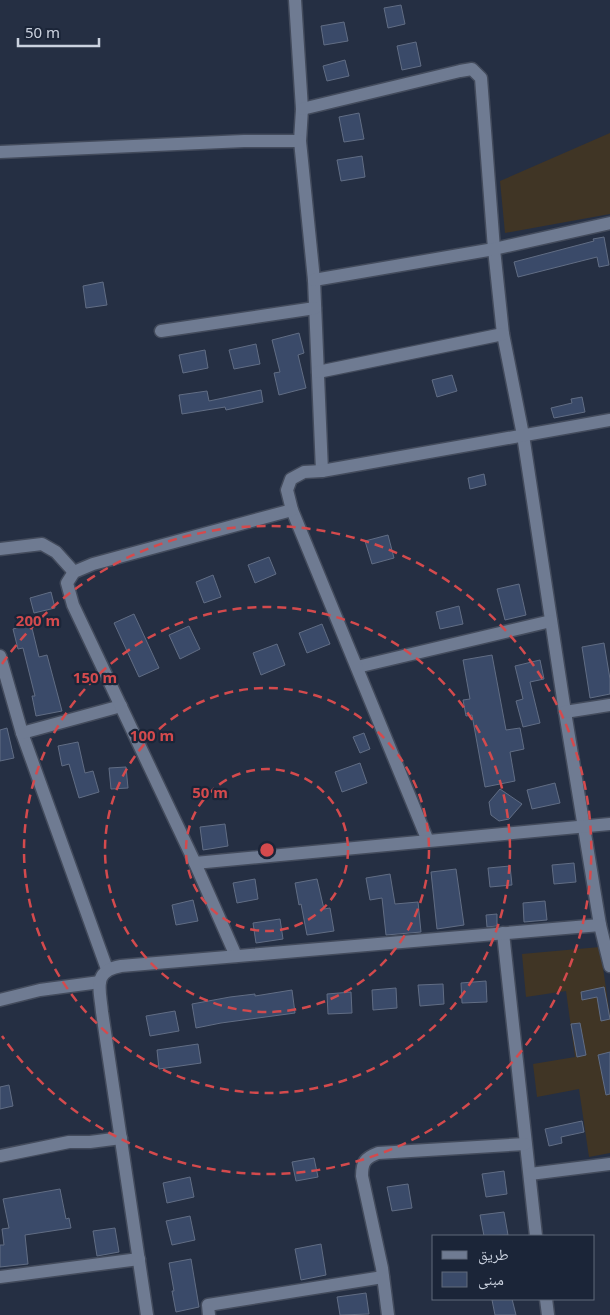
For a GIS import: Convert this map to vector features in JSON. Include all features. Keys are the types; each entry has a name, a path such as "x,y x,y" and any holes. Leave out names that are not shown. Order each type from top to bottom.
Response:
{"street":[{"path":"296,0 302,109 300,141 314,280 322,471"},
{"path":"302,109 472,69 481,78 494,249 503,334 524,435 583,826 600,925 610,966"},
{"path":"0,152 244,141 300,141"},
{"path":"314,280 494,249 610,223"},
{"path":"162,331 315,308"},
{"path":"318,372 503,334"},
{"path":"428,842 292,510 287,490 291,479 304,472 322,471 610,420"},
{"path":"236,956 195,864 73,605 67,584 74,572 93,564 292,510"},
{"path":"0,549 42,544 56,552 74,572"},
{"path":"356,667 551,621"},
{"path":"0,656 22,733 107,969"},
{"path":"565,712 610,705"},
{"path":"22,733 121,706"},
{"path":"195,864 610,824"},
{"path":"147,1315 102,1012 100,982 102,973 107,969 120,966 600,925"},
{"path":"503,933 536,1235"},
{"path":"0,1000 40,990 100,982"},
{"path":"0,1156 69,1142 90,1142 121,1138"},
{"path":"388,1315 383,1277 362,1176 362,1164 368,1157 378,1153 525,1144"},
{"path":"530,1174 610,1164"},
{"path":"0,1277 139,1259"},
{"path":"209,1315 208,1305 383,1277"},
{"path":"546,1300 548,1315"}],"shaded area":[{"path":"610,133 610,214 505,233 500,181"},
{"path":"600,947 610,1016 610,1153 589,1157 579,1089 537,1097 533,1064 575,1057 566,991 526,997 522,954"}],"building":[{"path":"401,5 405,24 388,28 384,8"},
{"path":"344,22 348,41 324,45 321,26"},
{"path":"416,42 421,66 402,70 397,46"},
{"path":"345,60 349,76 327,81 323,66"},
{"path":"359,113 364,139 344,142 339,117"},
{"path":"362,156 365,177 341,181 337,160"},
{"path":"604,237 609,265 599,267 597,257 518,277 514,262"},
{"path":"103,282 107,305 86,308 83,286"},
{"path":"299,333 304,353 298,355 306,388 279,395 274,373 280,372 272,340"},
{"path":"256,344 260,364 234,369 229,350"},
{"path":"205,350 208,368 183,373 179,355"},
{"path":"452,375 457,391 437,397 432,380"},
{"path":"261,390 263,402 226,410 225,407 182,414 179,395 207,391 209,401"},
{"path":"582,397 585,412 554,418 551,408 572,403 571,399"},
{"path":"484,474 486,485 470,489 468,478"},
{"path":"388,535 394,558 372,564 365,541"},
{"path":"269,557 276,574 255,583 248,565"},
{"path":"213,575 221,597 204,603 196,582"},
{"path":"519,584 526,615 505,620 497,589"},
{"path":"51,592 55,608 34,613 30,598"},
{"path":"459,606 463,624 440,629 436,612"},
{"path":"134,614 159,668 139,677 114,623"},
{"path":"31,624 39,657 47,655 62,711 36,716 32,696 35,696 23,648 18,649 13,629"},
{"path":"322,624 330,644 307,653 299,633"},
{"path":"189,626 200,649 180,659 169,635"},
{"path":"604,643 610,679 610,694 590,698 582,647"},
{"path":"277,644 285,665 261,675 253,653"},
{"path":"492,655 506,730 520,728 524,749 510,752 515,781 485,787 472,715 466,716 463,700 470,699 463,660"},
{"path":"540,660 544,679 530,682 540,723 523,727 516,701 523,699 515,666"},
{"path":"7,728 14,758 0,761 0,730"},
{"path":"364,733 370,749 360,753 353,737"},
{"path":"78,742 85,773 93,771 99,792 79,798 69,764 62,766 58,746"},
{"path":"360,763 367,783 342,792 335,772"},
{"path":"126,767 128,788 111,789 109,768"},
{"path":"555,783 560,803 532,809 527,790"},
{"path":"500,789 522,804 509,819 499,821 491,815 489,802"},
{"path":"225,824 228,846 203,850 200,827"},
{"path":"574,863 576,882 554,884 552,865"},
{"path":"510,866 512,885 490,887 488,868"},
{"path":"456,869 464,925 437,929 431,872"},
{"path":"390,874 395,904 418,902 421,932 386,935 382,898 370,900 366,878"},
{"path":"255,879 258,899 237,903 233,883"},
{"path":"317,879 324,909 330,908 334,931 307,935 295,883"},
{"path":"193,900 198,921 176,925 172,905"},
{"path":"545,901 547,920 524,922 523,903"},
{"path":"497,914 497,926 487,927 486,915"},
{"path":"280,919 283,939 256,943 253,923"},
{"path":"486,981 487,1002 462,1003 461,983"},
{"path":"443,984 444,1004 420,1006 418,985"},
{"path":"604,987 610,1019 601,1021 597,997 582,1000 581,992"},
{"path":"396,988 397,1008 373,1010 372,990"},
{"path":"292,990 295,1013 196,1028 192,1004 230,997 255,994 255,996"},
{"path":"351,992 352,1013 328,1014 327,994"},
{"path":"175,1011 179,1031 150,1036 146,1016"},
{"path":"580,1023 586,1055 577,1057 571,1024"},
{"path":"198,1044 201,1063 159,1069 157,1050"},
{"path":"610,1052 610,1094 606,1095 598,1055"},
{"path":"9,1085 13,1106 0,1109 0,1087"},
{"path":"582,1121 584,1132 561,1137 562,1143 549,1146 545,1129"},
{"path":"314,1158 318,1177 296,1181 292,1162"},
{"path":"504,1171 507,1194 486,1197 482,1174"},
{"path":"190,1177 194,1197 167,1203 163,1183"},
{"path":"408,1184 412,1208 392,1211 387,1187"},
{"path":"60,1189 66,1219 69,1218 71,1228 25,1235 28,1264 0,1267 0,1245 4,1245 2,1229 9,1228 3,1199"},
{"path":"504,1212 508,1235 484,1235 480,1215"},
{"path":"190,1216 195,1240 172,1245 166,1221"},
{"path":"115,1228 119,1252 97,1256 93,1231"},
{"path":"321,1244 326,1275 301,1280 295,1249"},
{"path":"191,1259 199,1307 176,1312 169,1263"},
{"path":"366,1293 369,1314 340,1315 337,1297"},
{"path":"492,1300 512,1300 516,1315 495,1315"}]}
